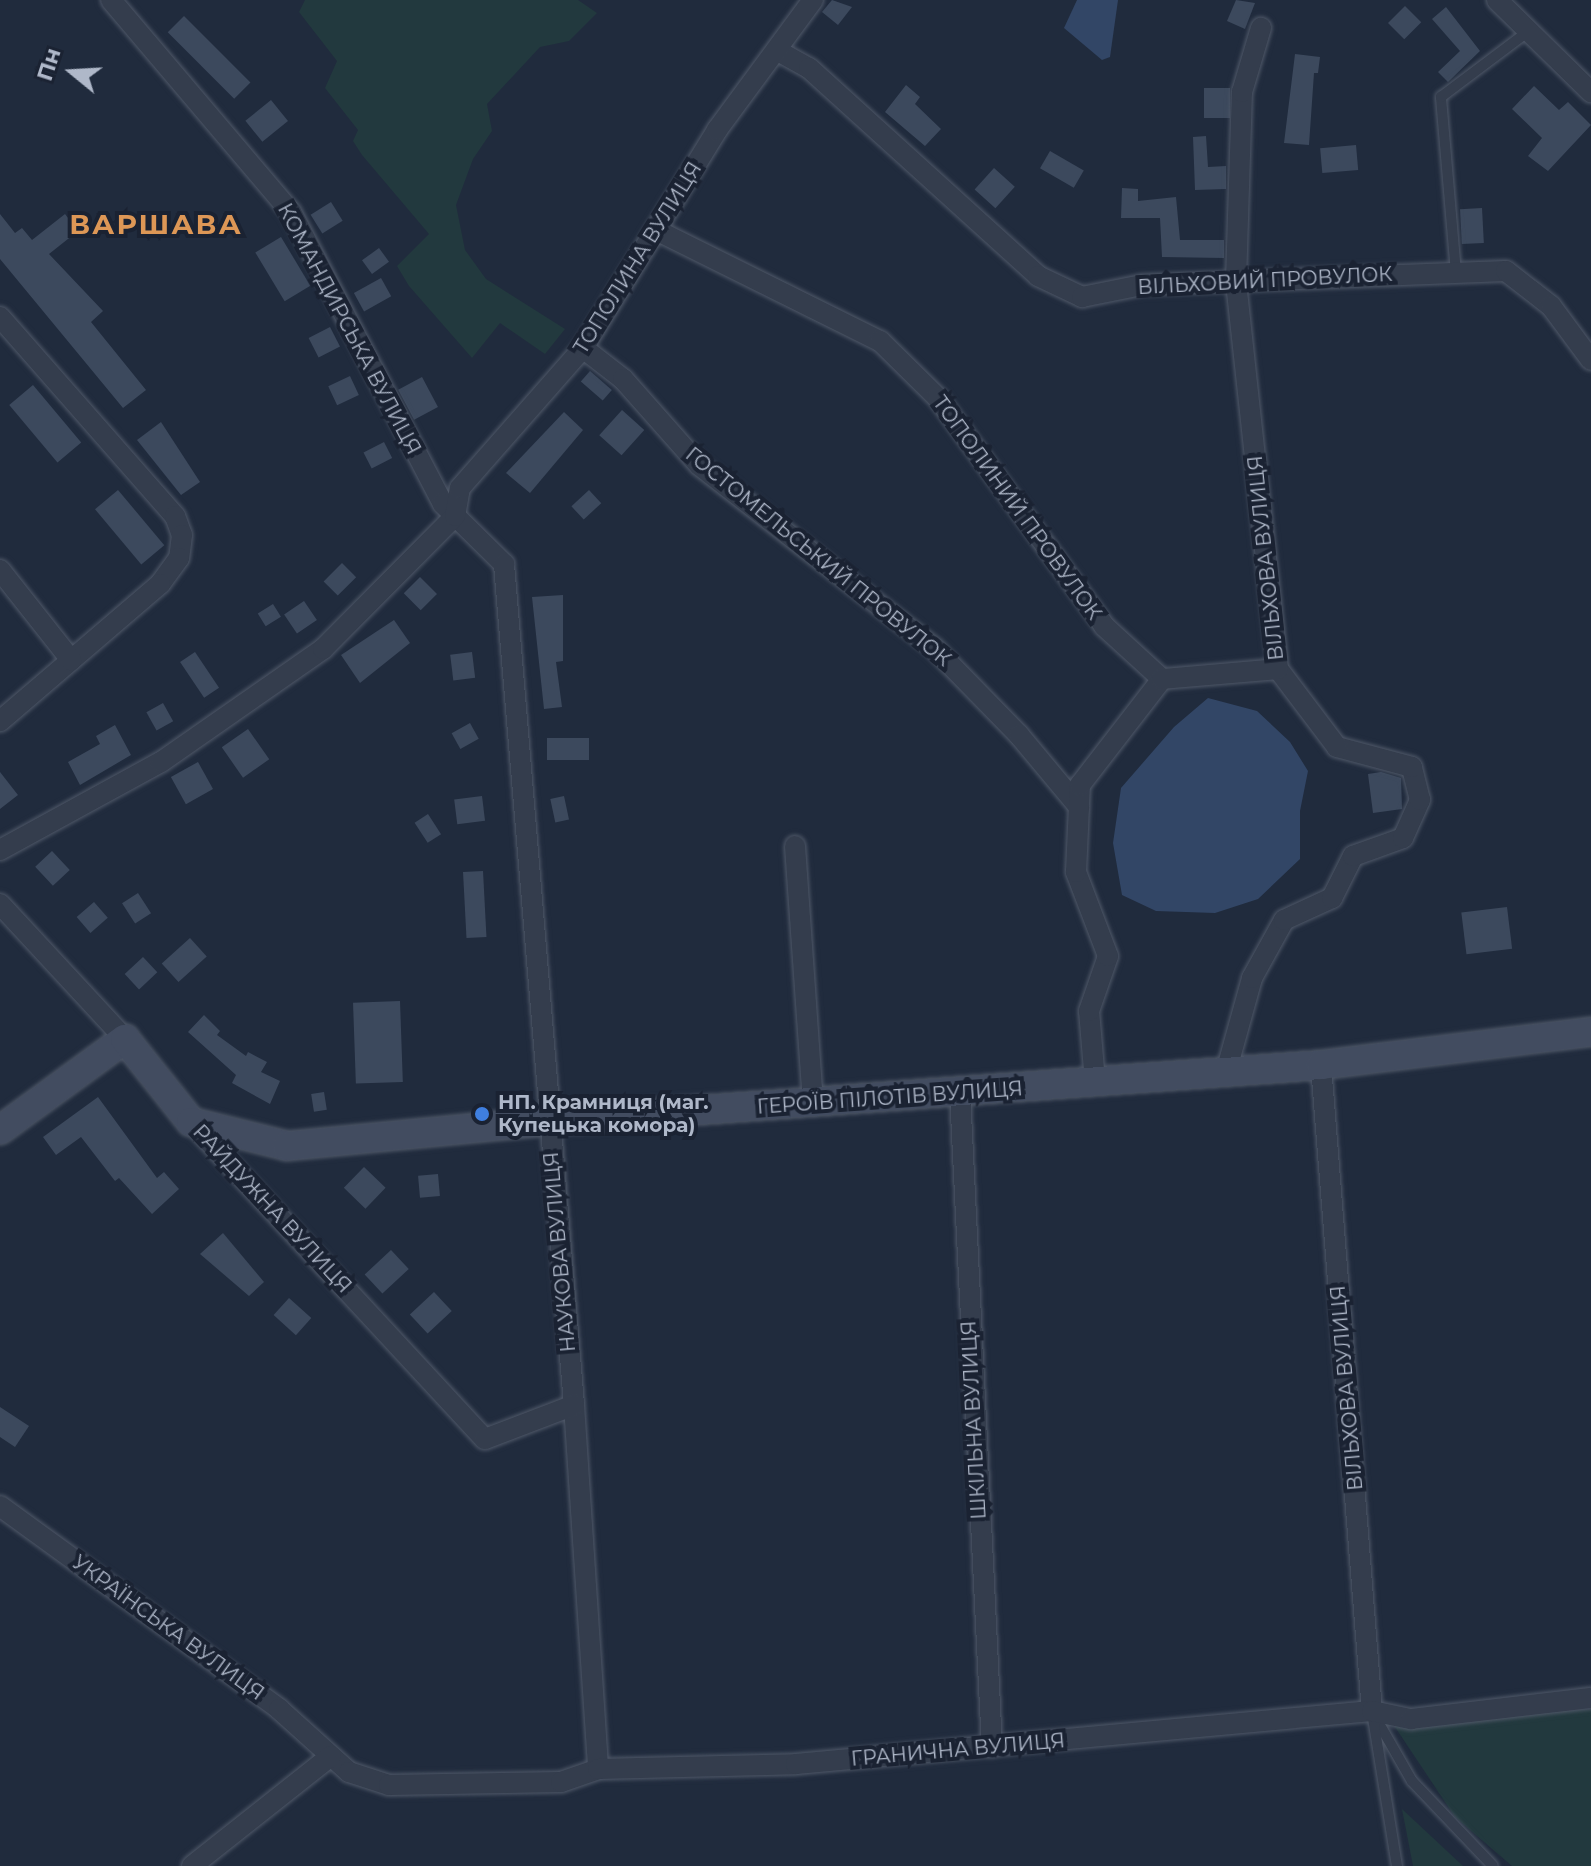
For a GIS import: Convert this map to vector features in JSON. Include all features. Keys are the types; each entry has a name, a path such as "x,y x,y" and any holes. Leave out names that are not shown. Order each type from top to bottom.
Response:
{"street":[{"name":"КОМАНДИРСЬКА ВУЛИЦЯ","path":"111,0 291,212 443,504 455,516"},
{"name":"ТОПОЛИНА ВУЛИЦЯ","path":"0,850 161,762 323,649 455,516 460,488 583,348 658,231 717,130 813,0"},
{"path":"1497,0 1591,92"},
{"name":"ВІЛЬХОВА ВУЛИЦЯ","path":"1226,1072 1252,978 1284,920 1332,898 1353,856 1403,838 1420,800 1412,767 1337,747 1278,669 1236,281 1242,92 1261,28"},
{"name":"ВІЛЬХОВИЙ ПРОВУЛОК","path":"778,51 809,68 1038,276 1082,297 1142,285 1506,271 1551,306 1591,360"},
{"name":"ТОПОЛИНИЙ ПРОВУЛОК","path":"658,231 880,341 938,398 1104,626 1162,679"},
{"path":"0,317 175,516 182,535 179,558 160,584 0,721"},
{"name":"ГОСТОМЕЛЬСЬКИЙ ПРОВУЛОК","path":"583,348 623,379 699,465 935,649 1019,735 1079,807"},
{"name":"НАУКОВА ВУЛИЦЯ","path":"455,516 504,564 574,1405 598,1769"},
{"path":"0,570 71,660"},
{"path":"1095,1082 1089,1011 1108,956 1076,872 1080,785 1162,679 1278,669"},
{"path":"795,846 813,1104"},
{"name":"РАЙДУЖНА ВУЛИЦЯ","path":"0,904 125,1039 191,1122 485,1439 574,1405"},
{"name":"ГЕРОЇВ ПІЛОТІВ ВУЛИЦЯ","path":"191,1122 287,1146 549,1121 1321,1065 1591,1032"},
{"path":"0,1130 125,1039"},
{"name":"ВІЛЬХОВА ВУЛИЦЯ","path":"1321,1065 1372,1711"},
{"name":"ШКІЛЬНА ВУЛИЦЯ","path":"960,1093 992,1747"},
{"name":"УКРАЇНСЬКА ВУЛИЦЯ","path":"0,1506 279,1709 331,1756"},
{"name":"ГРАНИЧНА ВУЛИЦЯ","path":"331,1756 349,1772 389,1785 561,1782 598,1769 796,1764 1372,1711 1411,1719 1591,1698"},
{"path":"192,1866 331,1756"}],"lane":[{"path":"1456,273 1441,97 1530,30"},
{"path":"1372,1711 1397,1866"},
{"path":"1372,1711 1412,1781 1493,1866"}],"green space":[{"path":"305,0 578,0 597,13 569,41 540,47 487,104 492,131 473,159 456,205 465,250 486,279 565,329 545,354 500,323 472,358 409,286 397,266 429,234 353,141 358,130 325,88 337,61 299,12"},
{"path":"1591,1709 1591,1866 1512,1866 1455,1817 1393,1724"},
{"path":"1402,1809 1463,1866 1413,1866"}],"water":[{"path":"1077,0 1118,0 1110,57 1102,60 1064,28"},
{"path":"1208,698 1257,711 1290,742 1308,771 1300,811 1300,859 1258,899 1215,913 1156,911 1122,895 1113,843 1121,788 1174,727"}],"building":[{"path":"832,0 852,7 838,25 822,12"},
{"path":"1236,0 1255,3 1245,29 1227,21"},
{"path":"1405,6 1421,22 1404,39 1388,23"},
{"path":"1446,7 1480,51 1448,82 1438,72 1460,51 1432,19"},
{"path":"184,16 250,82 234,99 168,32"},
{"path":"1295,54 1320,57 1318,73 1314,73 1309,145 1284,143"},
{"path":"906,85 920,97 915,104 941,129 925,146 885,112"},
{"path":"1534,86 1559,110 1568,102 1591,125 1548,171 1528,156 1542,138 1512,109"},
{"path":"1204,88 1230,88 1230,118 1204,118"},
{"path":"271,100 288,121 262,142 245,121"},
{"path":"1206,136 1208,167 1226,166 1226,189 1195,190 1193,137"},
{"path":"1356,145 1358,170 1322,173 1320,148"},
{"path":"1050,151 1084,170 1074,188 1040,168"},
{"path":"994,168 1015,187 995,208 975,190"},
{"path":"1122,188 1138,189 1138,201 1176,197 1180,240 1224,240 1224,258 1162,257 1160,218 1121,218"},
{"path":"331,202 343,221 322,233 311,215"},
{"path":"1482,208 1484,243 1462,244 1460,209"},
{"path":"0,214 15,233 22,228 32,240 65,214 78,231 49,254 103,311 91,322 146,390 123,408 0,259"},
{"path":"281,237 310,286 285,301 255,252"},
{"path":"379,248 389,262 372,274 362,260"},
{"path":"381,278 391,296 364,311 354,293"},
{"path":"330,327 340,347 319,357 309,338"},
{"path":"590,371 612,390 603,401 581,382"},
{"path":"350,376 359,395 337,405 328,386"},
{"path":"422,377 438,407 414,420 398,390"},
{"path":"33,385 81,442 57,462 9,405"},
{"path":"622,410 644,430 622,455 599,435"},
{"path":"564,412 583,430 530,493 506,473"},
{"path":"161,422 200,482 181,495 137,440"},
{"path":"384,442 392,458 372,468 364,452"},
{"path":"118,490 164,545 141,564 95,509"},
{"path":"589,490 601,503 584,520 571,506"},
{"path":"342,563 356,577 338,596 324,581"},
{"path":"420,577 437,594 421,610 404,593"},
{"path":"563,595 563,661 556,662 562,707 544,709 532,597"},
{"path":"304,601 317,620 297,633 284,614"},
{"path":"273,604 281,617 266,626 258,614"},
{"path":"394,620 410,643 360,683 341,655"},
{"path":"195,652 219,688 204,698 180,662"},
{"path":"472,652 475,678 453,680 450,655"},
{"path":"163,703 173,721 157,731 146,712"},
{"path":"470,723 479,739 460,749 452,733"},
{"path":"115,725 131,755 80,785 68,762 100,744 96,736"},
{"path":"248,729 269,759 243,778 222,747"},
{"path":"547,738 589,738 589,760 547,760"},
{"path":"198,762 213,789 186,804 171,777"},
{"path":"0,772 18,795 0,809"},
{"path":"1381,772 1401,778 1402,809 1373,813 1368,774"},
{"path":"482,796 485,821 457,824 454,799"},
{"path":"564,796 569,819 555,822 550,799"},
{"path":"428,814 441,834 428,843 415,823"},
{"path":"52,851 70,870 53,886 35,867"},
{"path":"483,871 486,937 466,938 463,872"},
{"path":"138,893 151,913 135,923 122,903"},
{"path":"94,902 108,918 90,933 77,917"},
{"path":"1507,907 1512,949 1466,954 1461,913"},
{"path":"190,938 207,957 178,982 162,963"},
{"path":"143,957 157,972 139,989 125,974"},
{"path":"400,1001 403,1082 356,1084 353,1003"},
{"path":"204,1015 220,1031 217,1035 246,1056 248,1052 267,1062 261,1072 280,1081 270,1104 232,1083 236,1075 188,1032"},
{"path":"324,1092 327,1110 314,1112 311,1094"},
{"path":"98,1097 157,1178 164,1172 179,1189 152,1214 119,1178 115,1181 81,1137 56,1155 43,1137"},
{"path":"364,1167 386,1188 365,1209 344,1188"},
{"path":"438,1174 440,1196 420,1198 418,1176"},
{"path":"223,1233 264,1282 249,1296 200,1254"},
{"path":"391,1250 409,1269 382,1294 365,1275"},
{"path":"434,1292 452,1311 428,1334 410,1315"},
{"path":"289,1298 311,1318 296,1335 274,1315"},
{"path":"0,1407 29,1426 15,1447 0,1437"}],"place":[{"name":"НП. Крамниця (маг. Купецька комора)","path":"482,1114"}],"district":[{"name":"ВАРШАВА","path":"156,224"}]}
